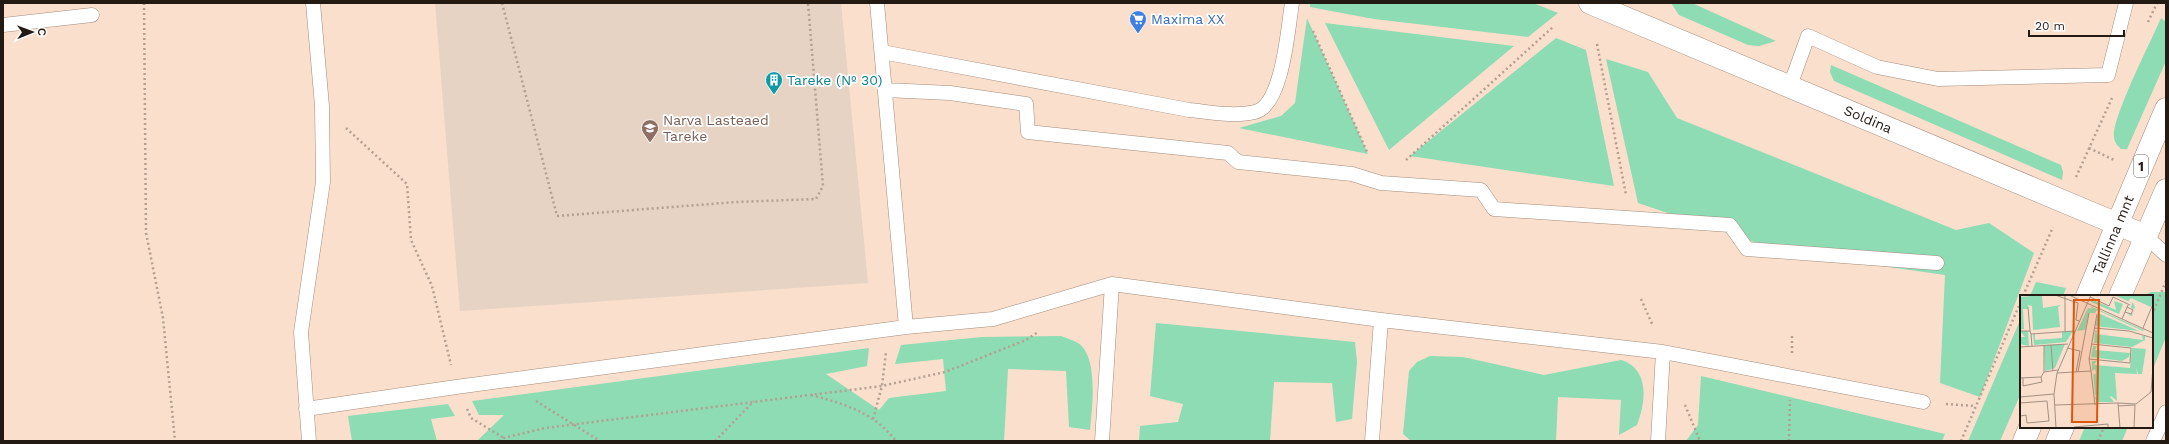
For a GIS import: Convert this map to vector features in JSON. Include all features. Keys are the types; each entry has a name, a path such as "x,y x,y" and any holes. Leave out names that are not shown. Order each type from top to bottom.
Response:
{"main road":[{"name":"Soldina","path":"1590,3 1610,8 1790,86 2146,236"},
{"name":"Tallinna mnt","path":"2087,295 2166,109"},
{"path":"2120,295 2166,190"},
{"path":"2024,441 2030,428"},
{"path":"2057,441 2063,428"}],"lane":[{"path":"309,441 301,332 323,182 322,106 313,3"},
{"path":"877,3 906,327"},
{"path":"882,52 1189,110 1226,114 1256,112 1265,107 1277,86 1292,3"},
{"path":"1790,86 1808,36 1877,66 1938,79 2108,75 2126,3"},
{"path":"3,25 92,15"},
{"path":"885,90 950,93 1026,104 1028,132 1228,153 1238,162 1352,174 1381,183 1481,190 1494,209 1730,225 1747,249 1937,263"},
{"path":"2146,236 2166,255"},
{"path":"306,410 504,380 906,327 993,319 1112,284 1381,320 1663,352 1923,402"},
{"path":"1102,441 1112,284"},
{"path":"1372,441 1381,320"},
{"path":"1658,441 1663,352"},
{"path":"2153,441 2166,412"}],"path":[{"path":"144,3 146,233 163,318 174,441"},
{"path":"502,3 557,216 736,202 816,200 823,186 808,3"},
{"path":"2147,24 2157,3"},
{"path":"1310,25 1381,183 1553,27"},
{"path":"1597,44 1630,218"},
{"path":"2023,295 2063,202 2115,93"},
{"path":"322,106 407,184 411,240 432,286 456,387 471,418 504,438"},
{"path":"2089,148 2116,160"},
{"path":"2153,313 2166,281"},
{"path":"1961,441 2020,303"},
{"path":"873,419 882,386 888,330"},
{"path":"499,441 504,438 545,428 572,424 882,386 945,372 1026,340 1040,331"},
{"path":"504,380 600,441"},
{"path":"808,394 849,405 873,419 896,441"},
{"path":"715,441 754,401"},
{"path":"1923,402 1976,406"},
{"path":"2098,441 2104,428"}],"shaded area":[{"name":"Narva Lasteaed Tareke","path":"435,3 841,3 868,283 460,311"}],"green space":[{"path":"1310,3 1533,3 1558,13 1528,37 1374,19 1310,7"},
{"path":"1671,3 1692,3 1776,41 1759,46 1748,45 1679,15"},
{"path":"1307,18 1368,154 1239,128 1281,116 1295,103"},
{"path":"2161,18 2166,22 2166,61 2127,149 2121,149 2115,142 2114,136 2119,113 2133,78"},
{"path":"1325,23 1514,46 1389,150"},
{"path":"1556,38 1586,50 1614,186 1410,156"},
{"path":"1606,59 1648,72 1677,118 1956,230 1989,223 2034,253 1980,397 1940,383 1945,275 1784,252 1638,203"},
{"path":"1831,65 2061,165 2063,172 2062,180 1834,81 1830,72"},
{"path":"2036,282 2066,288 2063,295 2030,295"},
{"path":"2151,292 2166,292 2166,337 2153,369 2153,295 2145,295"},
{"path":"2020,320 2020,395 2000,441 1968,441"},
{"path":"1156,323 1355,342 1357,362 1352,419 1336,422 1332,383 1274,382 1270,441 1139,441 1140,426 1178,422 1183,404 1150,396"},
{"path":"1061,336 1078,343 1085,350 1089,359 1093,384 1090,430 1069,427 1066,371 1008,369 1004,441 477,441 504,415 479,415 472,401 869,348 867,366 826,374 879,410 889,398 946,391 943,359 895,364 901,345 982,337"},
{"path":"1430,356 1463,357 1544,375 1621,360 1630,364 1641,378 1644,397 1640,416 1637,425 1619,435 1621,400 1558,397 1556,441 1411,441 1403,434 1409,371 1417,362"},
{"path":"1701,376 1945,434 1942,441 1686,441 1698,425"},
{"path":"448,404 455,416 431,419 437,441 352,441 348,416"},
{"path":"2085,428 2128,428 2122,441 2079,441"}],"place":[{"name":"Maxima XX","path":"1138,34"},
{"name":"Tareke (№ 30)","path":"774,95"},
{"name":"Narva Lasteaed Tareke","path":"650,143"}]}
